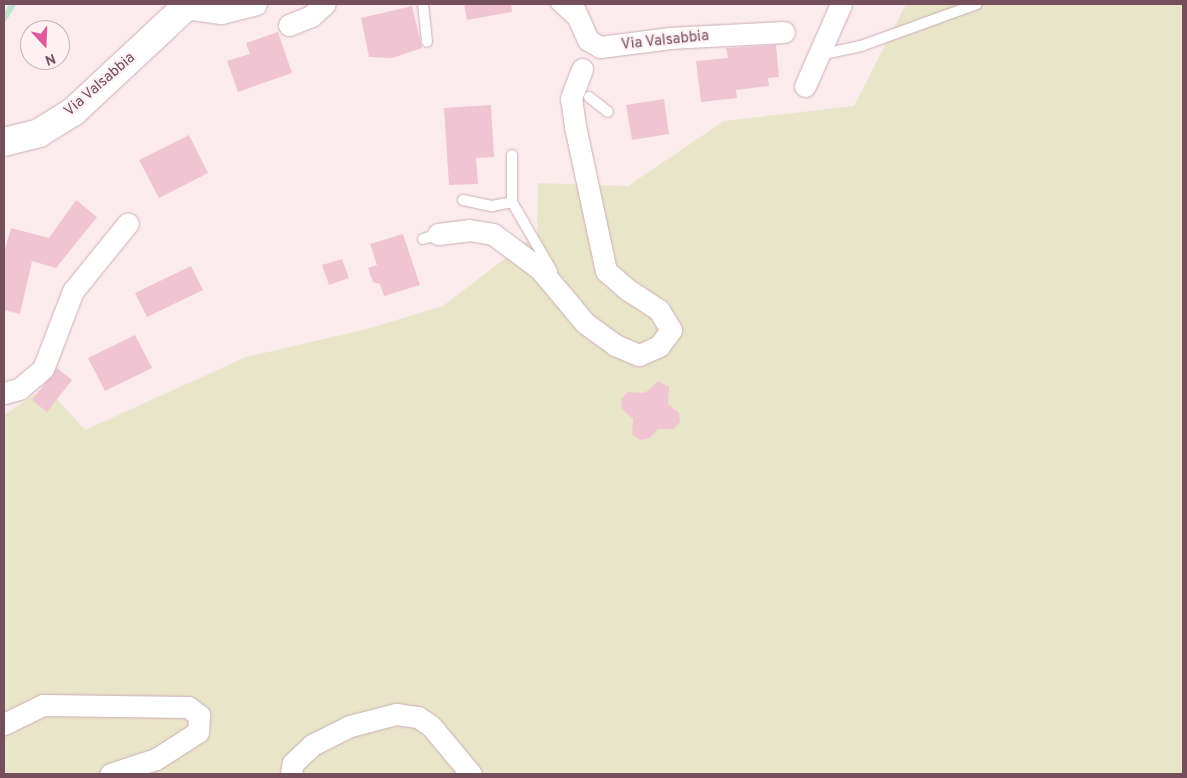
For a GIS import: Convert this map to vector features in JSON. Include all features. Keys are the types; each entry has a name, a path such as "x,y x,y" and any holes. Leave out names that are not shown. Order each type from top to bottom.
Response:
{"main road":[{"name":"Via Valsabbia","path":"4,142 39,133 73,112 187,6"}],"street":[{"name":"Via Valsabbia","path":"187,6 221,13 256,4"},
{"path":"284,26 311,16 325,4"},
{"path":"805,86 841,4"},
{"name":"Via Valsabbia","path":"569,9 588,40 600,47 670,38 784,32"},
{"path":"569,9 589,97"},
{"path":"430,236 469,230 493,234 540,269 585,323 615,344 639,354 659,346 671,330 659,310 606,271 574,126 571,98 582,69"},
{"path":"4,393 19,389 43,369 73,291 128,223"},
{"path":"4,724 42,705 188,707 199,715 198,732 156,759 110,774"},
{"path":"291,774 293,763 312,745 350,726 396,714 418,717 431,726 471,774"}],"lane":[{"path":"423,4 426,42"},
{"path":"818,55 861,46 977,4"},
{"path":"589,97 608,112"},
{"path":"512,155 512,202 552,270 558,291"},
{"path":"463,200 492,206 512,202"}],"shaded area":[{"path":"906,4 1183,4 1183,774 4,774 4,415 46,387 85,430 246,357 367,329 443,306 537,234 538,183 628,186 724,121 854,106"}],"building":[{"path":"464,4 511,4 512,12 467,20"},
{"path":"412,6 422,48 392,58 369,57 361,18"},
{"path":"278,32 292,73 238,92 227,61 250,54 246,43"},
{"path":"776,45 779,77 768,78 769,86 736,90 737,98 701,102 696,61 728,58 726,48"},
{"path":"664,99 669,134 632,140 626,105"},
{"path":"491,105 494,157 476,158 478,184 449,185 444,108"},
{"path":"189,135 208,173 159,198 139,160"},
{"path":"76,200 97,217 56,268 32,261 20,314 4,310 4,252 11,228 49,238"},
{"path":"403,234 420,285 384,296 380,284 373,282 368,268 377,265 370,244"},
{"path":"342,259 349,278 329,285 322,265"},
{"path":"191,266 203,290 147,317 135,293"},
{"path":"135,335 152,368 105,391 88,358"},
{"path":"57,368 72,380 47,412 32,400"},
{"path":"658,381 669,387 668,404 679,413 680,422 673,429 658,429 650,438 640,440 632,434 633,419 622,409 621,399 628,392 645,393"}],"waterway":[{"path":"4,19 13,4"}]}
